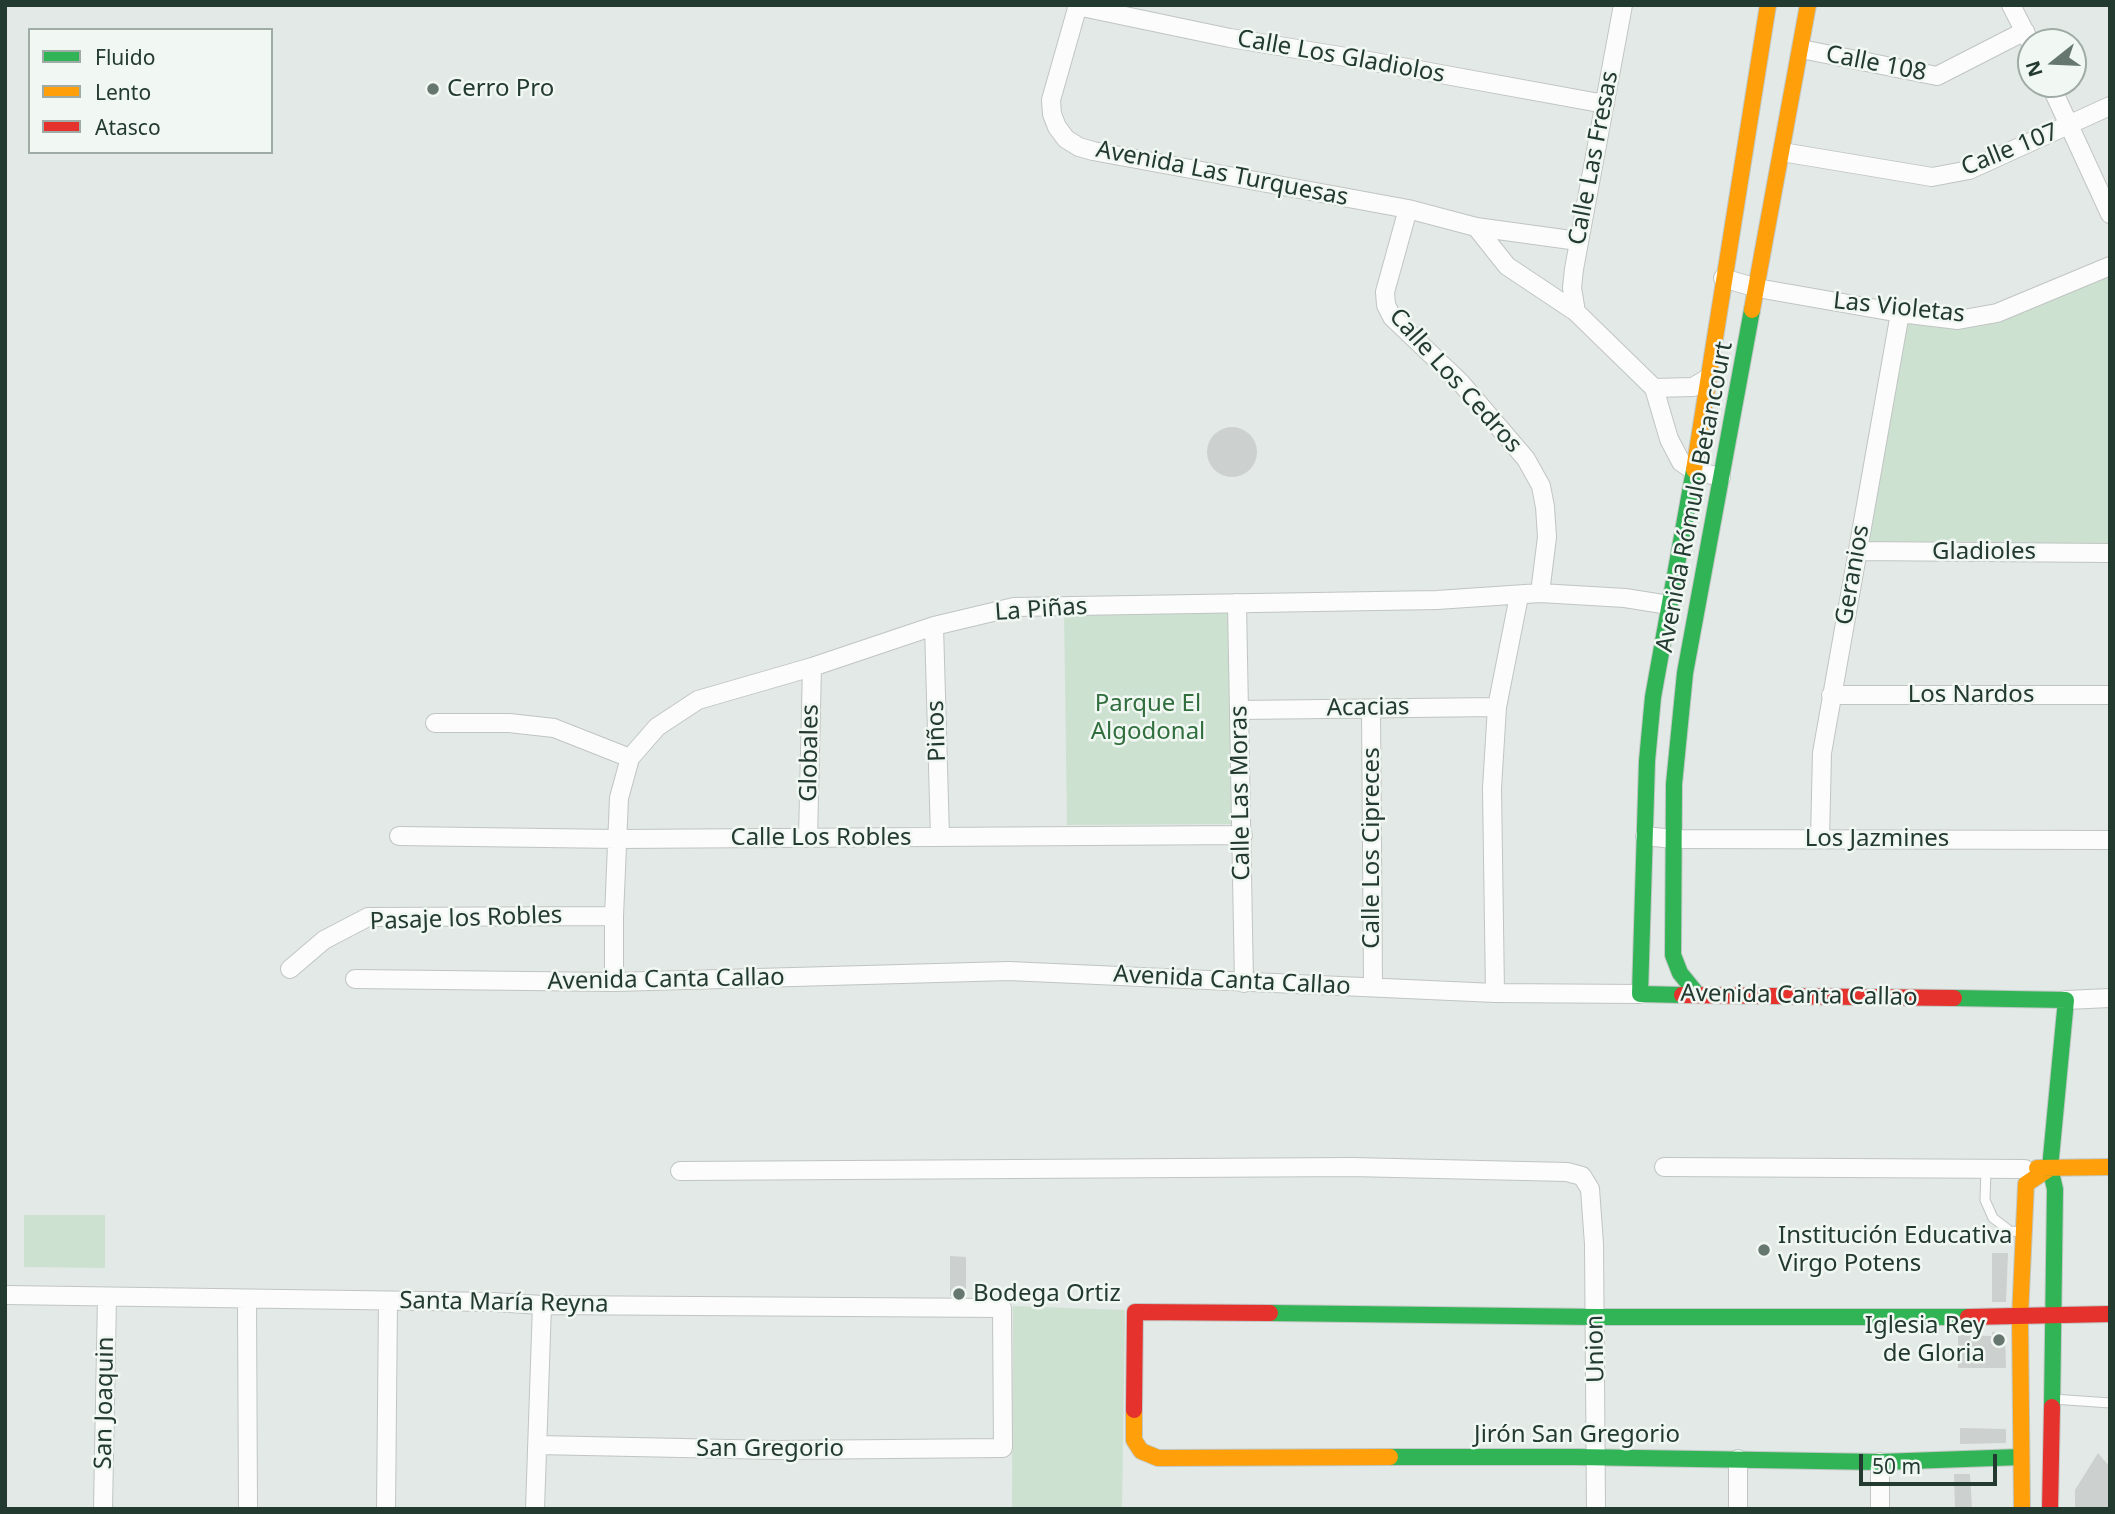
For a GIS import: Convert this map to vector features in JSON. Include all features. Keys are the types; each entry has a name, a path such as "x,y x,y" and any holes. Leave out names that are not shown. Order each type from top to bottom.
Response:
{"street":[{"name":"Calle Las Fresas","path":"1576,312 1572,288 1578,241 1623,5"},
{"name":"Avenida Rómulo Betancourt","path":"1640,994 1647,761 1653,697 1694,471 1768,5"},
{"name":"Avenida Rómulo Betancourt","path":"1697,994 1680,973 1673,955 1674,785 1685,673 1808,5"},
{"path":"2011,5 2023,28"},
{"name":"Calle Los Gladiolos","path":"1077,6 1230,38 1605,104"},
{"name":"Avenida Las Turquesas","path":"1077,6 1051,100 1057,127 1066,139 1073,143 1093,151 1408,209 1476,227 1578,241"},
{"name":"Calle 108","path":"1801,49 1937,76 2017,42"},
{"path":"2056,98 2110,215"},
{"name":"Calle 107","path":"1782,152 1933,177 1969,170 2110,107"},
{"name":"Calle Los Cedros","path":"1408,209 1385,292 1386,305 1392,317 1461,383 1526,459 1541,486 1547,537 1540,593"},
{"path":"1476,227 1507,266 1576,312 1654,388 1668,439 1681,462 1694,471 1721,477"},
{"name":"Las Violetas","path":"1723,278 1757,288 1900,313 1958,320 1997,313 2110,266"},
{"name":"Geranios","path":"1820,839 1822,753 1900,313"},
{"path":"1654,388 1693,387 1708,378"},
{"name":"Gladioles","path":"1857,551 2110,553"},
{"name":"La Piñas","path":"614,982 619,798 630,758 657,727 698,700 811,667 934,626 1014,607 1423,600 1540,593 1625,598 1669,605"},
{"path":"1495,993 1492,788 1497,707 1519,596"},
{"name":"Calle Las Moras","path":"1237,603 1244,983"},
{"name":"Piños","path":"934,626 940,837"},
{"name":"Globales","path":"808,838 811,667"},
{"name":"Los Nardos","path":"1831,695 2110,695"},
{"name":"Acacias","path":"1239,710 1497,707"},
{"name":"Calle Los Cipreces","path":"1370,709 1373,987"},
{"path":"435,723 509,723 554,728 630,758"},
{"name":"Calle Los Robles","path":"399,836 618,839 1243,835"},
{"name":"Los Jazmines","path":"1645,836 1673,839 2110,840"},
{"name":"Pasaje los Robles","path":"290,969 324,940 368,917 614,916"},
{"name":"Avenida Canta Callao","path":"355,979 614,982 1009,971 1495,993 2066,1000 2110,998"},
{"path":"2050,1509 2055,1189 2050,1168 2066,1000"},
{"path":"1664,1167 2110,1167"},
{"name":"Union","path":"680,1171 1365,1168 1567,1172 1582,1176 1590,1189 1594,1244 1596,1509"},
{"path":"2022,1509 2020,1317 2026,1184 2050,1168"},
{"name":"Santa María Reyna","path":"5,1295 542,1305 1002,1308 1003,1448"},
{"name":"San Joaquin","path":"103,1509 107,1297"},
{"path":"247,1299 248,1509"},
{"path":"386,1509 388,1301"},
{"path":"535,1509 542,1305"},
{"name":"Jirón San Gregorio","path":"1596,1317 1135,1312 1134,1440 1146,1454 1158,1458 1597,1457 1880,1462 2021,1457"},
{"path":"1596,1317 2020,1317 2110,1314"},
{"name":"San Gregorio","path":"537,1445 777,1450 1003,1448"},
{"path":"1738,1458 1738,1509"},
{"path":"1880,1462 1880,1509"}],"lane":[{"path":"1986,1169 1985,1200 1993,1218 2010,1231 2023,1232"},
{"path":"2051,1399 2110,1403"}],"green space":[{"path":"2110,270 2110,545 1867,543 1908,322 1963,328 2001,321"},
{"name":"Parque El Algodonal","path":"1229,610 1232,824 1067,825 1064,612"},
{"path":"24,1215 105,1215 105,1268 24,1267"},
{"path":"1013,1306 1125,1310 1122,1509 1012,1509"}],"building":[{"path":"1232,427 1250,434 1257,452 1250,470 1232,477 1214,470 1207,452 1214,434"},
{"path":"1992,1253 2008,1253 2006,1302 1992,1302"},
{"path":"950,1256 966,1257 966,1296 950,1296"},
{"path":"1992,1332 2005,1334 2006,1368 1958,1368 1958,1335 1992,1336"},
{"path":"1960,1428 2006,1429 2006,1443 1960,1444"},
{"path":"2098,1453 2110,1467 2110,1509 2075,1509 2075,1490"},
{"path":"1954,1474 1970,1474 1972,1509 1955,1509"}],"traffic: fast":[{"path":"1697,994 1680,973 1673,955 1674,784 1685,673 1752,310"},
{"path":"1682,995 1640,994 1647,761 1653,697 1694,470"},
{"path":"1954,998 2066,1000 2050,1168 2055,1189 2052,1407"},
{"path":"1270,1313 1596,1317 1968,1317"},
{"path":"1390,1457 1880,1462 2021,1457"}],"traffic: slow":[{"path":"1694,470 1768,5"},
{"path":"1752,310 1808,5"},
{"path":"2037,1168 2110,1167"},
{"path":"2022,1509 2020,1317 2026,1184 2050,1168"},
{"path":"1134,1410 1134,1440 1141,1451 1158,1458 1390,1457"}],"traffic: jam":[{"path":"1682,995 1954,998"},
{"path":"1134,1410 1135,1312 1270,1313"},
{"path":"1968,1317 2110,1314"},
{"path":"2050,1509 2052,1407"}],"place":[{"name":"Cerro Pro","path":"433,89"},
{"name":"Institución Educativa Virgo Potens","path":"1764,1250"},
{"name":"Bodega Ortiz","path":"959,1294"},
{"name":"Iglesia Rey de Gloria","path":"1999,1340"}]}
